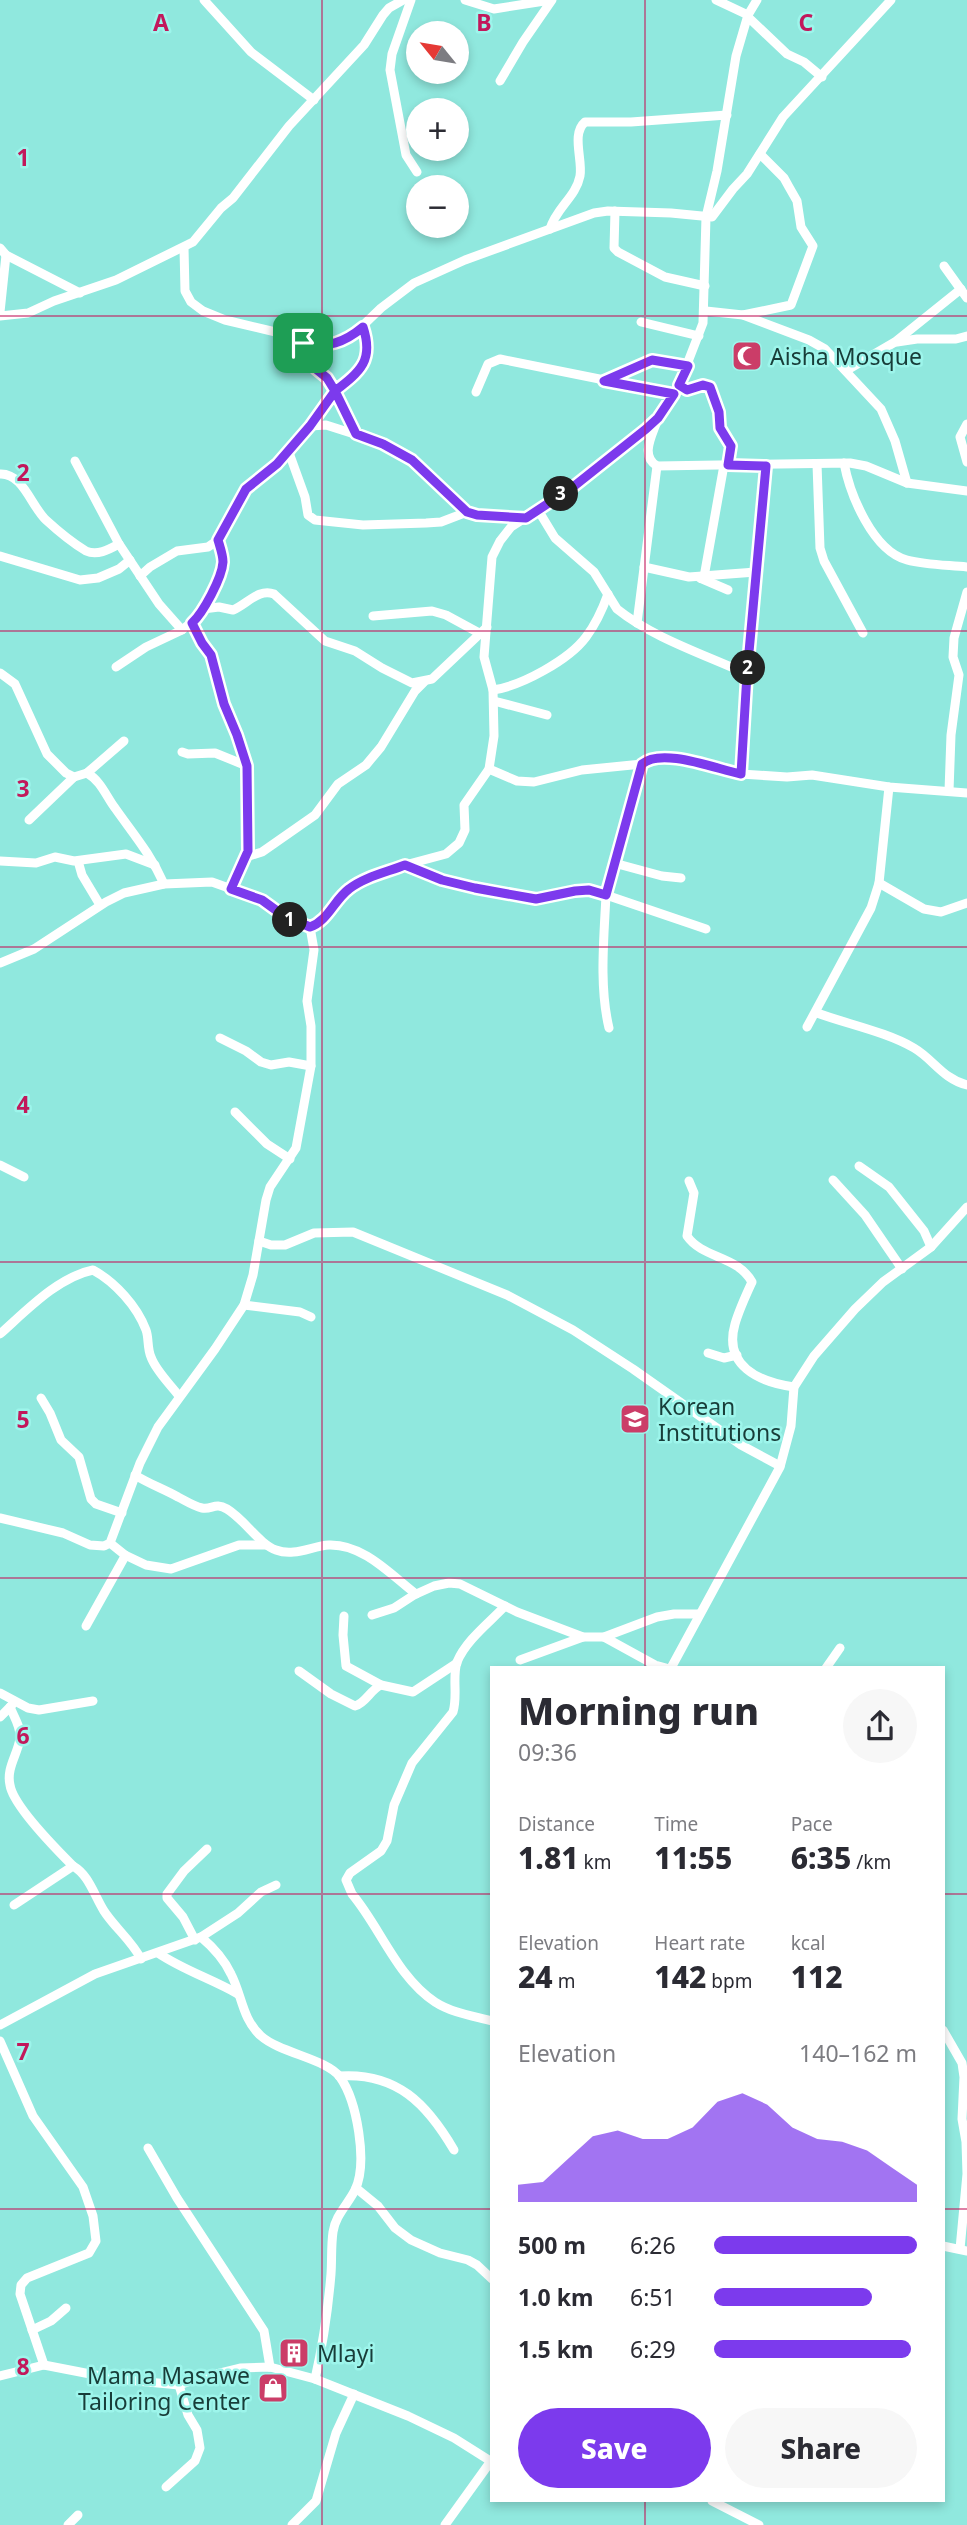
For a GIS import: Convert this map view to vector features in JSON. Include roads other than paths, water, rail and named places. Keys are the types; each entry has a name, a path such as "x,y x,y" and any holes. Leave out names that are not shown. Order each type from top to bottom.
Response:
{"street":[{"path":"204,0 251,52 314,100"},
{"path":"80,293 3,251 0,314 28,313 54,301 80,293 116,280 155,259 184,248 201,234 221,208 233,198 289,126 364,45 383,15 403,0"},
{"path":"411,0 392,54 390,69 406,155 417,172"},
{"path":"465,0 494,9 552,0"},
{"path":"500,81 552,0"},
{"path":"716,0 748,16 787,54 804,62 822,77"},
{"path":"757,0 748,16 736,56 706,217 706,311 688,366 658,418 647,455 650,462 657,466 844,463 866,466 907,483 967,491"},
{"path":"184,248 185,291 191,302 202,311 316,346 346,340 414,283 465,260 594,213 615,211 712,216 747,174 783,117 891,0"},
{"path":"550,229 555,217 577,186 581,173 579,134 580,127 585,122 631,122 727,115"},
{"path":"743,315 791,305 813,246 801,227 797,201 784,178 760,154"},
{"path":"615,211 614,248 618,252 665,277 705,286"},
{"path":"847,370 895,342 965,293 944,266"},
{"path":"706,311 743,315 817,344 847,370 881,408 895,441 907,483"},
{"path":"641,321 699,336"},
{"path":"140,576 177,551 208,547 218,540 246,489 277,464 310,426 335,391 366,359 368,352 363,327"},
{"path":"895,342 967,336"},
{"path":"303,343 316,369 327,378 335,391 356,434"},
{"path":"476,392 488,364 500,359 674,394"},
{"path":"604,381 652,360 688,366"},
{"path":"679,385 690,390 703,385 710,387 719,412 720,428 731,446 701,577"},
{"path":"0,962 34,949 100,905 124,893 164,884 212,882 262,900 284,916 310,927 320,923 341,895 352,886 405,865 446,854 459,843 465,830 464,805 489,769 494,736 494,701 484,657 484,631 492,557 511,527 573,487 658,418"},
{"path":"967,424 960,437 967,462"},
{"path":"310,426 326,425 383,444 412,460 467,512 526,518"},
{"path":"288,450 303,489 308,514 315,520 363,525 426,523 441,522 467,512"},
{"path":"75,461 119,544 159,604 182,630"},
{"path":"844,463 847,482 857,505 872,531 893,553 906,560 967,567"},
{"path":"817,464 820,548 824,561 863,633"},
{"path":"637,623 657,466"},
{"path":"741,774 747,674 766,466"},
{"path":"0,474 7,474 15,479 43,517 86,551 93,554 103,552 119,544"},
{"path":"538,510 555,538 594,572 617,609 637,623 747,674"},
{"path":"116,667 146,647 192,623 203,609 223,564 218,540"},
{"path":"0,556 80,580 119,569 130,560"},
{"path":"643,567 689,577 756,572"},
{"path":"701,577 728,590"},
{"path":"203,609 219,607 233,610 259,594 268,592 274,594 325,641 355,651 402,678 412,682 424,682"},
{"path":"949,791 951,735 960,675 953,657 954,638 967,592"},
{"path":"493,690 527,678 576,647 591,629 608,594"},
{"path":"373,615 432,611 484,631"},
{"path":"192,623 211,655 224,704 247,766 248,851 231,889"},
{"path":"246,857 276,845 315,816 338,784 366,765 381,747 415,691 424,682 438,675 484,631"},
{"path":"0,673 15,684 47,754 66,774 74,777"},
{"path":"494,701 547,715"},
{"path":"29,820 74,777 88,773 124,741"},
{"path":"182,752 215,753 247,766"},
{"path":"489,769 517,781 534,782 582,770 642,764 655,757 682,759 741,774 787,777 812,775 889,787 967,793"},
{"path":"609,1028 605,1011 604,978 606,895 642,764"},
{"path":"88,773 98,782 141,841 164,884"},
{"path":"807,1027 817,1013 871,908 879,883 889,787"},
{"path":"0,861 36,863 55,857 78,861 127,854 156,866"},
{"path":"78,861 82,875 100,905"},
{"path":"614,863 662,876 681,878"},
{"path":"405,865 418,872 464,886 536,899 589,890 706,929"},
{"path":"879,883 924,909 941,912 967,903"},
{"path":"110,1544 135,1475 158,1427 215,1349 243,1305 253,1275 261,1219 270,1187 290,1159 298,1138 311,1066 311,1026 307,1001 314,950 310,927"},
{"path":"817,1013 903,1042 917,1050 936,1069 967,1085"},
{"path":"220,1038 261,1062 271,1065 289,1062 311,1066"},
{"path":"235,1112 267,1144 290,1159"},
{"path":"0,1165 24,1177"},
{"path":"859,1166 889,1187 924,1231 931,1247"},
{"path":"833,1180 865,1215 902,1269"},
{"path":"689,1181 694,1194 687,1236 694,1246 740,1266 752,1282 735,1324 734,1349 737,1355 747,1371 757,1378 772,1384 794,1387"},
{"path":"672,1666 780,1466 791,1426 794,1387 814,1356 855,1310 883,1282 931,1247 967,1207"},
{"path":"956,1221 967,1227"},
{"path":"259,1241 271,1245 285,1245 314,1233 353,1232 507,1295 573,1330 741,1445 780,1466"},
{"path":"0,1334 50,1292 93,1270 131,1304 146,1331 150,1355 156,1367 180,1396"},
{"path":"243,1305 300,1312 311,1317"},
{"path":"708,1353 724,1358 737,1355"},
{"path":"41,1398 61,1440 79,1457 91,1499 96,1504 122,1513"},
{"path":"135,1475 159,1490 193,1505 204,1508 216,1505 225,1508 246,1523 267,1545 278,1551 301,1552 329,1545 361,1553 376,1561 416,1594"},
{"path":"0,1518 63,1533 90,1545 110,1544"},
{"path":"110,1544 146,1565 170,1569 239,1545 267,1545"},
{"path":"86,1626 125,1555"},
{"path":"372,1615 394,1608 416,1594 441,1584 460,1584 505,1606 583,1637"},
{"path":"344,1616 342,1635 346,1666 381,1685 413,1692 457,1662 505,1606"},
{"path":"520,1660 583,1637 604,1637 657,1617 699,1614"},
{"path":"604,1637 661,1666"},
{"path":"827,1666 840,1648"},
{"path":"457,1662 456,1702 453,1712 412,1763 394,1805 387,1841 381,1851 350,1873 346,1880 352,1894 416,1986 436,2003 453,2011 490,2020"},
{"path":"299,1671 331,1694 355,1706 361,1704 381,1685"},
{"path":"0,1693 12,1704 39,1710 93,1701"},
{"path":"0,1717 12,1704"},
{"path":"12,1704 20,1737 10,1774 9,1784 14,1797 38,1828 84,1875 103,1909 135,1947 141,1959"},
{"path":"207,1849 184,1871 167,1894 198,1939 221,1957 232,1975 244,2012 260,2035 279,2048 317,2063 340,2076 374,2077 410,2094 435,2120 454,2150"},
{"path":"14,1905 73,1866"},
{"path":"0,2025 76,1983 114,1966 198,1939 238,1913 261,1892 276,1885"},
{"path":"158,1953 238,1994"},
{"path":"945,2033 962,2063 965,2102 962,2119 967,2174 963,2250 945,2246"},
{"path":"0,2041 33,2116 83,2187 93,2216 96,2241 89,2253 27,2278 21,2284 20,2294 44,2365"},
{"path":"315,2379 327,2317 333,2232 339,2215 356,2188 361,2165 360,2138 355,2114 340,2076"},
{"path":"148,2148 177,2198 264,2331 270,2367"},
{"path":"356,2188 378,2206 395,2228 411,2240 433,2250 468,2260 478,2265 490,2277"},
{"path":"32,2330 51,2321 66,2308"},
{"path":"0,2376 44,2365 116,2379 179,2385 240,2368 270,2367 315,2379 437,2429 490,2460"},
{"path":"166,2487 195,2461 200,2448 197,2430 188,2414 179,2385"},
{"path":"292,2525 316,2501 336,2433 354,2394"},
{"path":"445,2525 490,2462"},
{"path":"714,2502 759,2525"},
{"path":"68,2525 78,2515"}],"place":[{"name":"Aisha Mosque","path":"747,356"},
{"name":"Korean Institutions","path":"635,1419"},
{"name":"Mlayi","path":"294,2353"},
{"name":"Mama Masawe Tailoring Center","path":"273,2388"}]}
